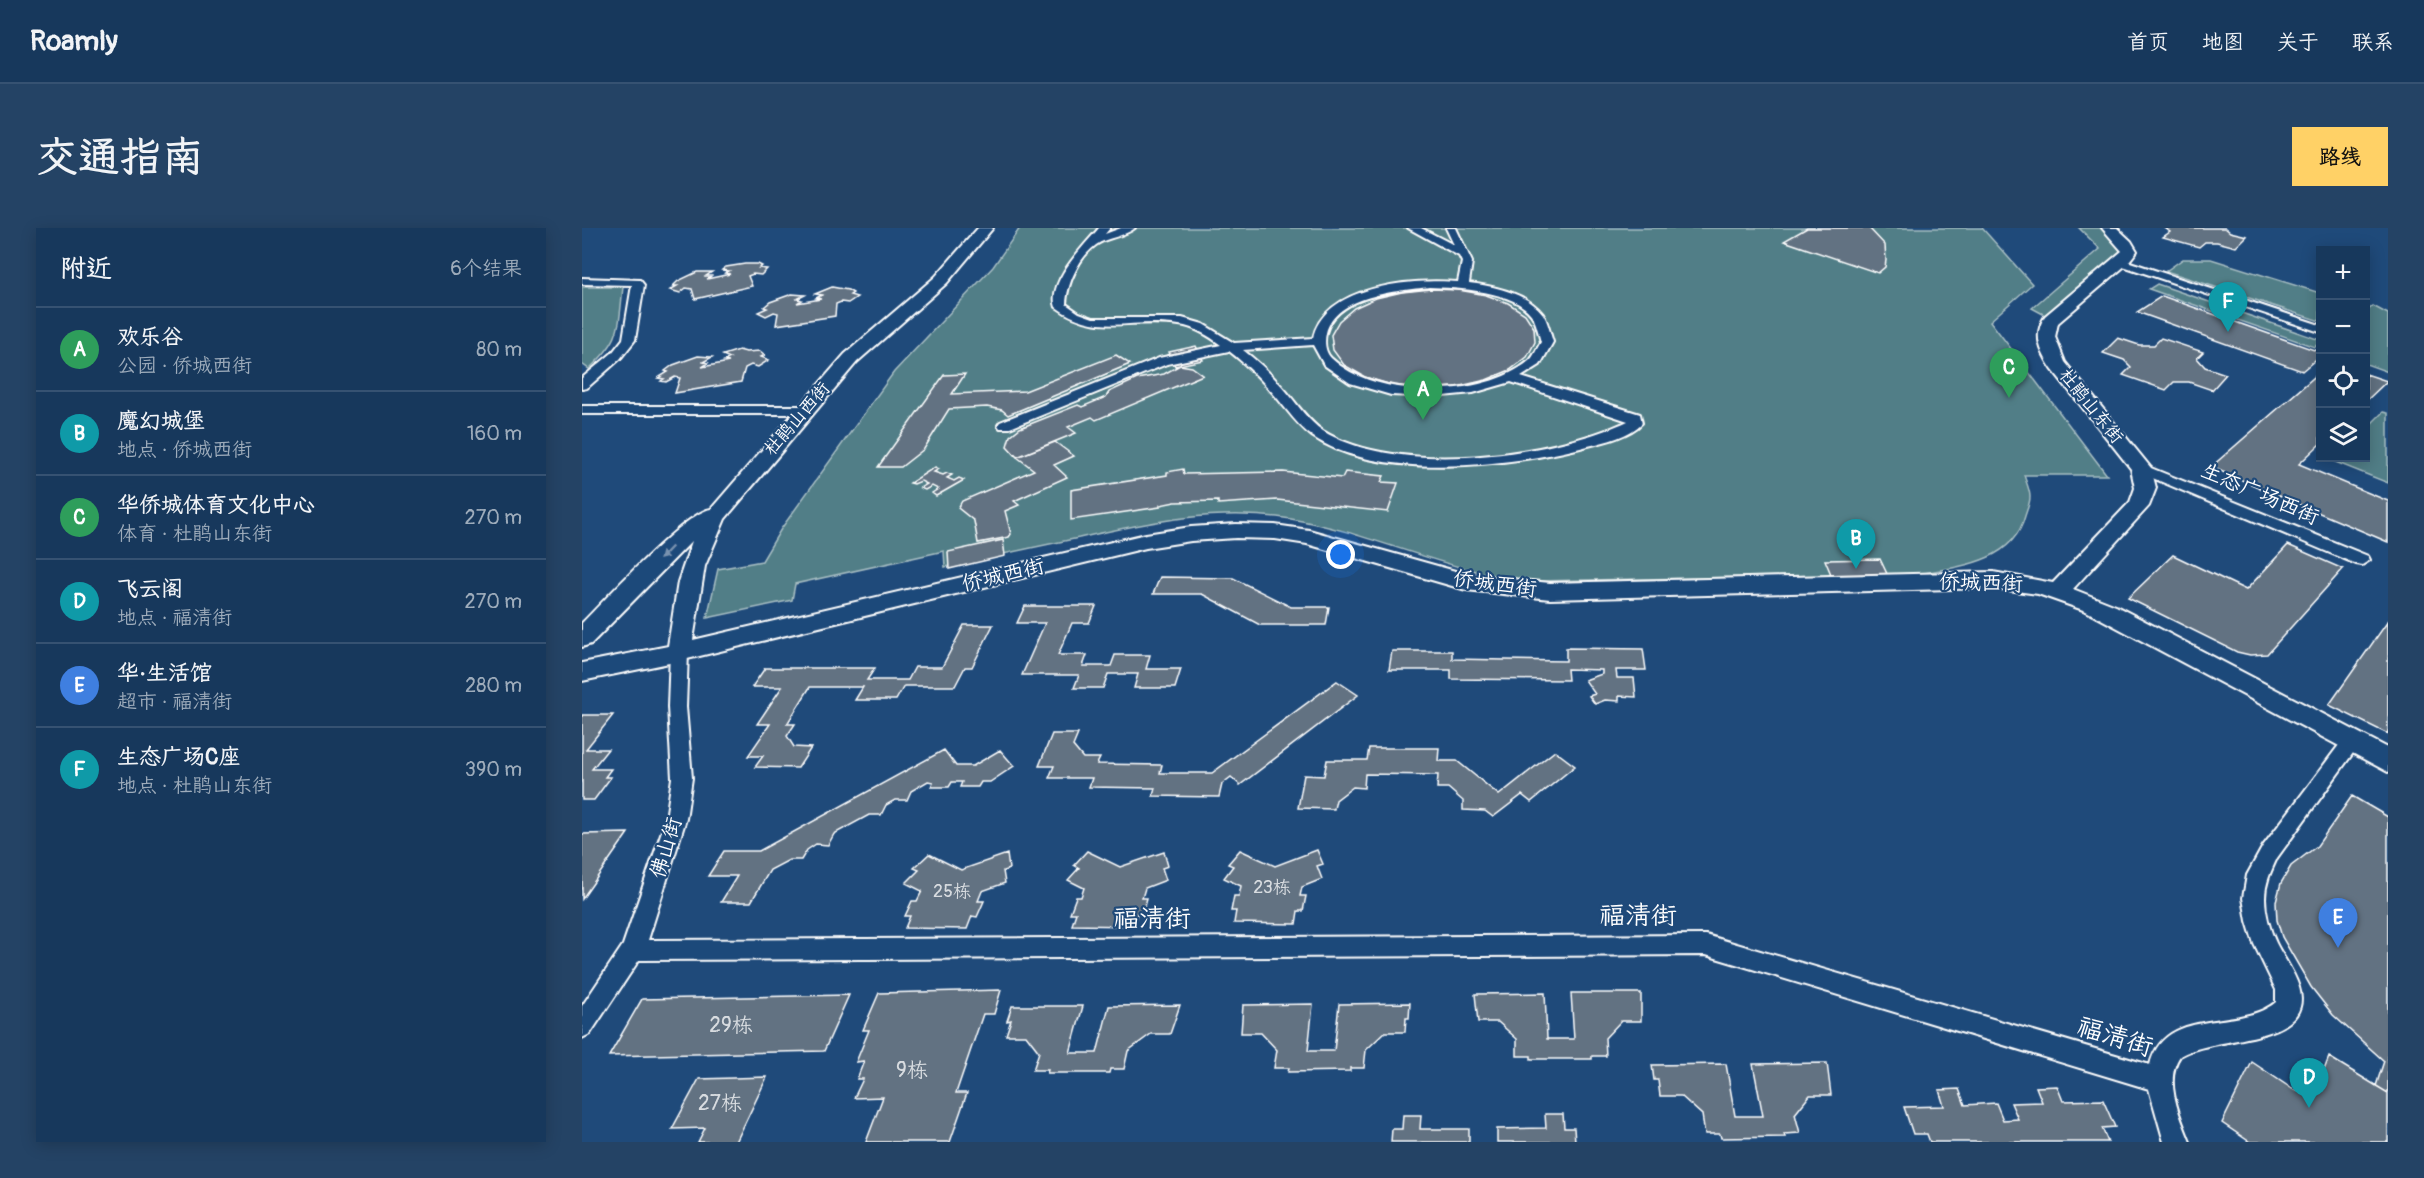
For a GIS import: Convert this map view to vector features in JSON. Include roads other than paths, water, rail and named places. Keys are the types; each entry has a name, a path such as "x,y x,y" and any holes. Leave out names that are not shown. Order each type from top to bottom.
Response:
{"street":[{"name":"杜鹃山西街","path":"679,652 694,559 707,530 727,502 804,410 857,352 954,267 986,228"},
{"path":"1105,228 1080,257 1059,292 1060,304 1068,313 1083,321 1098,323 1183,321 1198,327 1230,347 1275,386 1303,421 1330,440 1365,454 1399,458 1501,458 1542,452 1603,438 1635,423 1635,417 1614,409 1512,378"},
{"path":"1093,242 1130,228"},
{"path":"1413,228 1464,255"},
{"path":"1451,228 1464,255 1467,272 1463,285"},
{"path":"2109,228 2130,251 2121,262 2316,328"},
{"name":"杜鹃山东街","path":"2121,262 2052,320 2045,329 2046,340 2049,353 2141,468"},
{"path":"582,281 630,281 638,285 629,340 616,356 582,385"},
{"path":"1429,284 1463,285 1492,291 1518,300 1536,314 1545,326 1547,339 1543,352 1531,366 1512,378 1484,388 1452,394 1418,395 1385,391 1356,382 1335,370 1322,356 1317,340 1324,323 1340,308 1365,295 1396,287 1429,284"},
{"path":"1005,424 1163,361 1230,347 1317,340"},
{"path":"582,410 804,410"},
{"path":"2058,591 2138,506 2147,486 2141,468"},
{"name":"生态广场西街","path":"2141,468 2361,560"},
{"path":"582,638 688,531 727,502"},
{"name":"侨城西街","path":"582,672 679,652 1146,542 1191,534 1236,531 1275,532 1309,537 1466,582 1539,591 1994,580 2029,584 2058,591 2108,612 2388,761"},
{"name":"佛山街","path":"582,1026 633,950 668,847 680,798 682,778 677,707 679,652"},
{"name":"福清街","path":"633,950 1706,945 2159,1080 2164,1054 2182,1040 2254,1025 2278,1017 2288,1007 2288,989 2265,944 2258,921 2254,898 2258,875 2270,852 2352,741"},
{"path":"2159,1080 2176,1142"}],"place":[{"name":"生态广场C座","path":"2228,332"},
{"name":"华侨城体育文化中心","path":"2009,398"},
{"name":"欢乐谷","path":"1423,420"},
{"name":"魔幻城堡","path":"1856,569"},
{"name":"华·生活馆","path":"2338,948"},
{"name":"飞云阁","path":"2309,1108"}]}
